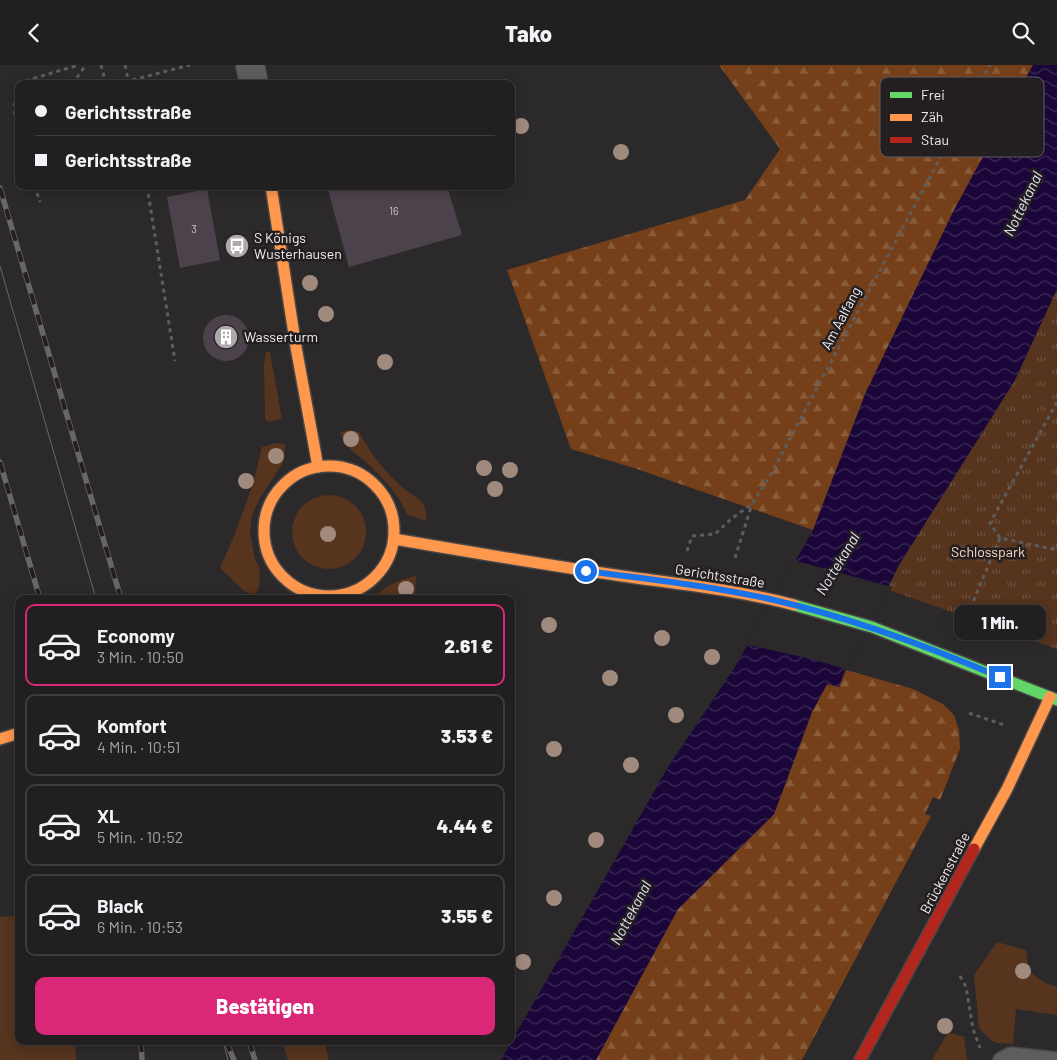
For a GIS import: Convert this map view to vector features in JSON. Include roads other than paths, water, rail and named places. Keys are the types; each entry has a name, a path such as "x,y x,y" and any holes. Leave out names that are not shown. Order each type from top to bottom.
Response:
{"main road":[{"path":"272,190 296,347 318,467"},
{"path":"316,595 299,589 286,579 276,567 268,553 265,538 265,521 270,506 278,492 289,481 303,472 318,467 352,470 368,479 380,490 389,505 394,522 394,539 389,557 380,572 367,584 351,592 338,595"},
{"name":"Gerichtsstraße","path":"394,539 534,563 726,591 774,600 872,627 1053,698"},
{"path":"293,595 299,589"},
{"name":"Brückenstraße","path":"860,1060 1007,789 1053,698"},
{"path":"0,739 15,734"}],"street":[{"path":"250,65 253,80"}],"lane":[{"path":"1001,1060 1011,1055 1057,1060"}],"water":[{"name":"Nottekanal","path":"1033,65 1057,65 1057,289 1015,380 899,565 845,670 839,687 827,684 812,712 774,814 678,909 596,1060 501,1060 510,1045 515,1045 515,1035 668,767 735,667 813,530 866,392 954,210 983,157 1044,157 1044,77 1026,77"}],"tram line":[{"path":"0,266 95,595"},
{"path":"224,1045 228,1060"}],"railway":[{"path":"0,188 120,595"},
{"path":"0,462 39,595"},
{"path":"141,1045 142,1060"},
{"path":"228,1045 234,1060"},
{"path":"250,1045 255,1060"}],"place":[{"name":"S Königs Wusterhausen","path":"237,246"},
{"name":"Wasserturm","path":"226,337"}],"park label":[{"name":"Schlosspark","path":"988,552"}]}
